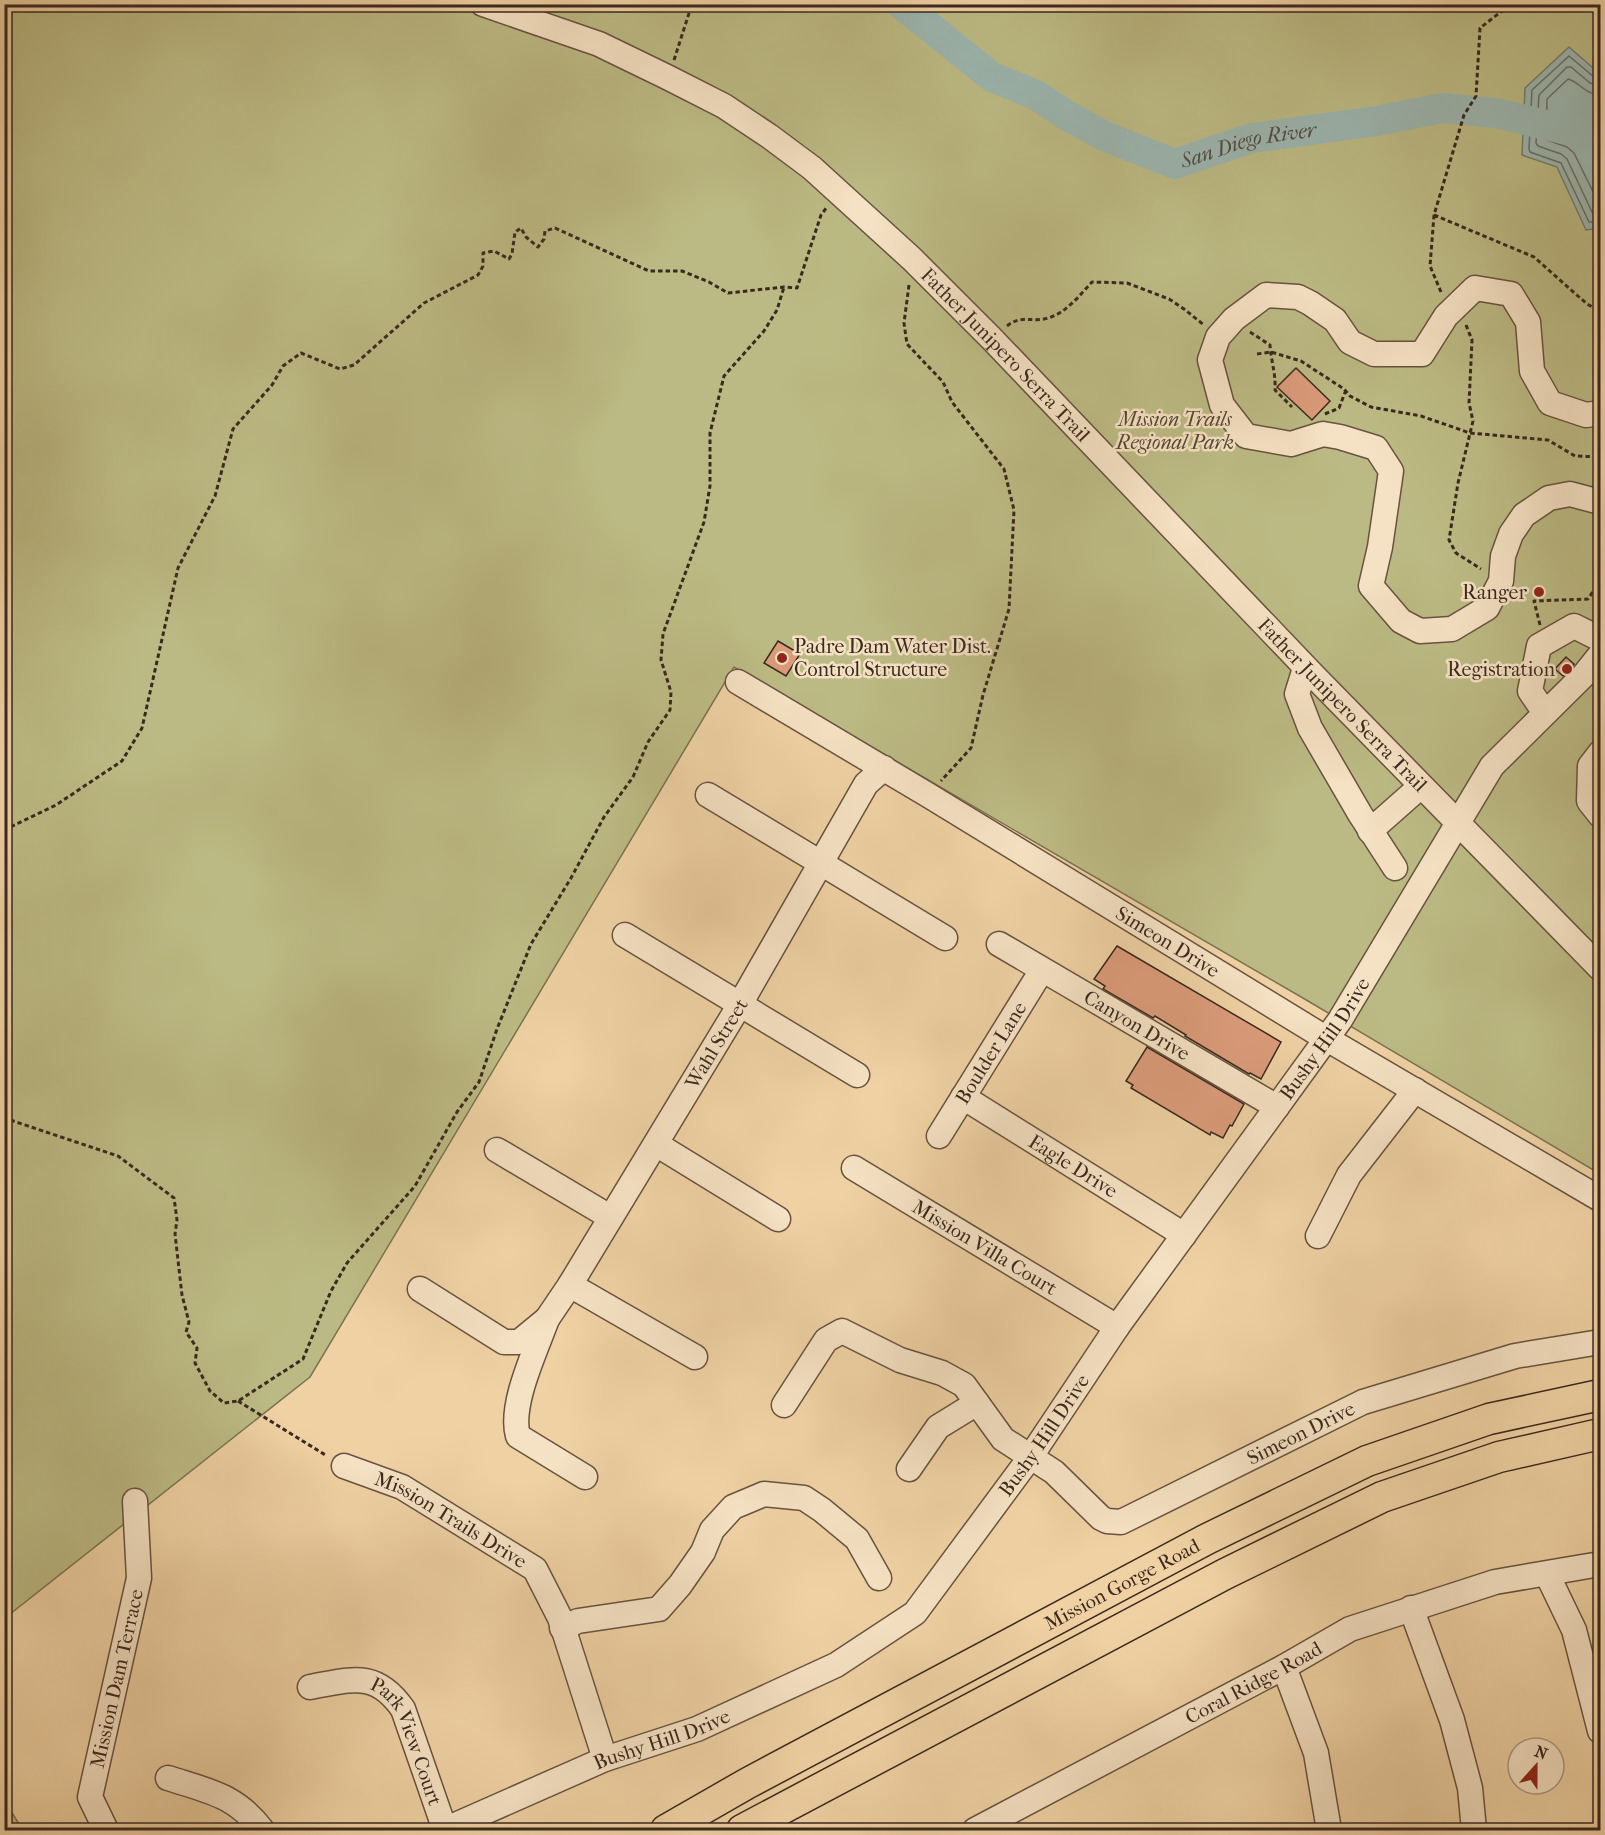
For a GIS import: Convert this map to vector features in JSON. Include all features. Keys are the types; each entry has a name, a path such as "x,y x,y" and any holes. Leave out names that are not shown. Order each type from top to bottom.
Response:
{"main road":[{"name":"Mission Gorge Road","path":"666,1830 748,1783 1207,1539 1367,1461 1489,1419 1600,1395"},
{"name":"Mission Gorge Road","path":"742,1830 1225,1574 1382,1497 1499,1457 1600,1434"}],"street":[{"name":"Father Junipero Serra Trail","path":"483,4 599,44 724,106 769,136 837,190 912,259 991,338 1305,668 1600,968"},
{"path":"1600,413 1586,415 1550,403 1532,371 1528,322 1511,294 1475,288 1446,316 1422,354 1374,354 1350,342 1335,320 1298,297 1266,295 1234,318 1218,337 1210,360 1222,405 1246,436 1291,444 1323,434 1376,448 1391,471 1380,547 1371,586 1401,621 1420,631 1452,629 1487,608 1501,581 1503,556 1511,534 1524,515 1549,498 1570,494 1600,502"},
{"path":"1545,713 1530,691 1539,646 1574,626 1600,639"},
{"name":"Bushy Hill Drive","path":"445,1830 605,1759 697,1728 836,1665 915,1613 1031,1456 1117,1327 1327,1039 1492,766 1584,675 1600,655"},
{"path":"1305,668 1298,694 1310,728 1370,831 1395,868"},
{"name":"Simeon Drive","path":"738,682 884,768 1327,1039 1600,1199"},
{"path":"1600,753 1590,766 1589,801 1600,815"},
{"name":"Wahl Street","path":"546,1319 570,1285 739,1006 866,784 884,768"},
{"path":"1370,831 1421,786"},
{"path":"708,795 945,938"},
{"path":"625,935 739,1006 857,1075"},
{"name":"Canyon Drive","path":"999,944 1277,1107"},
{"name":"Boulder Lane","path":"939,1136 1042,970"},
{"path":"1318,1236 1349,1175 1415,1090"},
{"name":"Eagle Drive","path":"963,1097 1184,1235"},
{"path":"656,1144 778,1219"},
{"path":"497,1150 610,1217"},
{"name":"Mission Villa Court","path":"854,1168 1117,1327"},
{"path":"570,1285 695,1357"},
{"path":"420,1289 504,1342 519,1342 546,1319"},
{"path":"546,1319 517,1406 515,1424 518,1436 585,1477"},
{"name":"Simeon Drive","path":"784,1405 826,1340 842,1331 900,1360 942,1373 964,1385 1003,1438 1054,1472 1101,1518 1121,1522 1363,1402 1515,1356 1600,1342"},
{"path":"909,1469 938,1427 977,1403"},
{"name":"Mission Trails Drive","path":"344,1466 402,1487 535,1569 555,1608 605,1759"},
{"path":"562,1628 578,1621 659,1609 680,1585 703,1552 712,1530 719,1522 734,1507 764,1494 804,1498 822,1510 857,1539 879,1578"},
{"name":"Mission Dam Terrace","path":"106,1830 90,1797 139,1578 135,1501"},
{"name":"Coral Ridge Road","path":"975,1830 1284,1667 1350,1629 1495,1582 1600,1564"},
{"path":"1547,1574 1574,1630 1600,1731"},
{"path":"1411,1608 1452,1720 1470,1788 1474,1830"},
{"path":"1284,1667 1316,1753 1329,1830"},
{"name":"Park View Court","path":"310,1687 359,1679 375,1682 395,1698 403,1709 445,1830"},
{"path":"168,1778 224,1796 251,1815 262,1830"}],"path":[{"path":"667,77 692,4"},
{"path":"1501,581 1455,553 1449,540 1458,483 1473,421 1470,404 1472,340 1464,320 1445,302 1430,266 1434,215 1464,115 1476,96 1480,28 1511,4"},
{"path":"4,830 56,805 122,761 142,728 178,568 215,496 233,429 272,385 283,366 302,353 340,369 354,365 424,303 478,275 483,266 483,253 494,251 509,259 512,254 515,232 521,228 526,237 538,247 544,239 545,231 555,228 649,271 682,271 728,293 784,287 797,288 821,215 837,190"},
{"path":"1434,215 1534,257 1587,304 1600,310"},
{"path":"912,259 904,323 907,344 943,382 952,402 1004,469 1014,510 1009,609 971,748 928,795"},
{"path":"991,338 1015,319 1047,318 1071,304 1092,282 1127,283 1169,299 1185,309 1218,337"},
{"path":"4,1116 118,1156 174,1198 177,1220 175,1234 182,1295 189,1322 186,1332 197,1348 195,1362 210,1391 224,1402 238,1401 303,1359 331,1291 348,1263 415,1186 457,1112 479,1082 497,1029 531,944 604,817 633,777 648,742 670,710 671,692 661,660 663,634 704,522 710,486 710,433 724,376 764,331 777,310 784,287"},
{"path":"1250,332 1270,345 1276,372 1275,390 1292,407"},
{"path":"1257,354 1270,352 1301,361 1346,390 1350,396 1371,406 1422,416 1470,433 1548,440 1575,456 1600,457"},
{"path":"1324,415 1339,408 1346,390"},
{"path":"238,1401 344,1466"}],"green space":[{"name":"Mission Trails Regional Park","path":"5,5 1600,5 1600,1174 734,667 310,1377 5,1618"},
{"path":"5,1802 23,1830 5,1830"}],"water":[{"path":"1569,47 1600,74 1600,228 1586,230 1557,167 1522,155 1525,88"}],"building":[{"path":"1296,368 1330,401 1312,420 1277,387"},
{"name":"Padre Dam Water Dist. Control Structure","path":"778,641 800,654 786,676 764,663"},
{"name":"Registration","path":"1566,657 1574,664 1563,676 1555,669"},
{"path":"1117,946 1281,1042 1261,1079 1185,1036 1155,1016 1153,1018 1103,989 1105,986 1094,979"},
{"path":"1147,1047 1244,1104 1223,1138 1211,1132 1210,1135 1131,1088 1133,1085 1126,1081"}],"waterway":[{"name":"San Diego River","path":"901,4 992,77 1036,95 1104,136 1175,164 1252,138 1377,121 1442,108 1496,113 1600,138"}],"place":[{"name":"Ranger","path":"1539,592"},
{"name":"Padre Dam Water Dist. Control Structure","path":"782,658"},
{"name":"Registration","path":"1567,669"}]}
